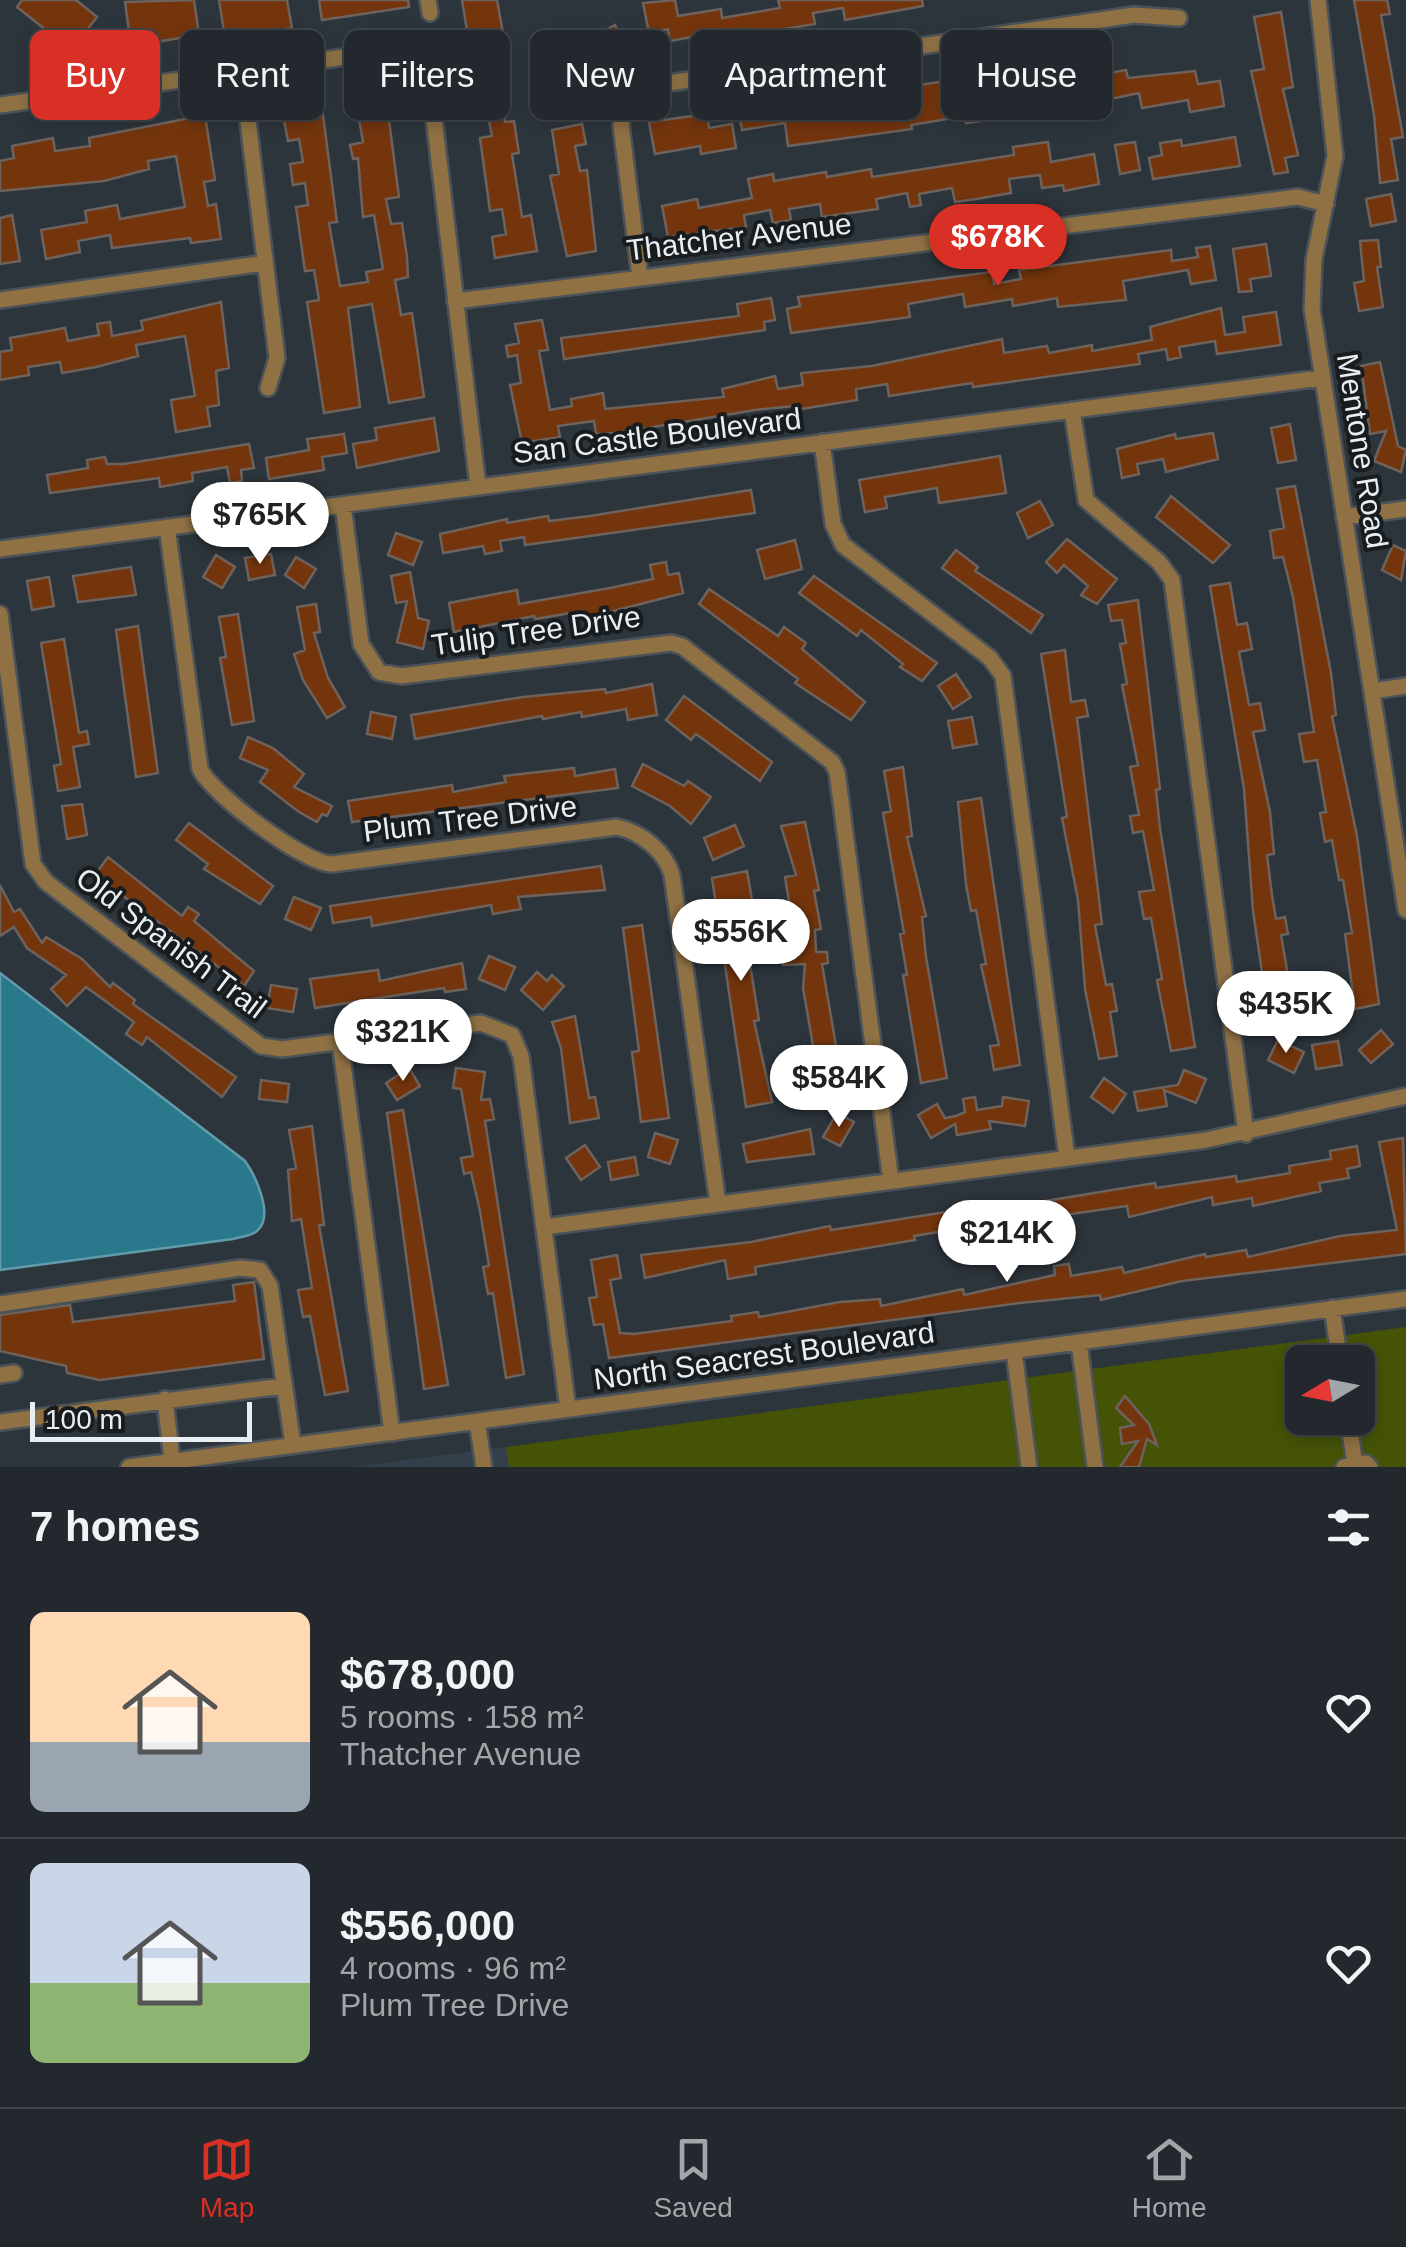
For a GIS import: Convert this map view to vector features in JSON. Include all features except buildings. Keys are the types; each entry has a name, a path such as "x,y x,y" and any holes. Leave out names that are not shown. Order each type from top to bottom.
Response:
{"street":[{"name":"Mentone Road","path":"1318,0 1334,136 1311,285 1321,378 1406,910"},
{"path":"640,277 622,125 625,103 641,87 1134,15 1179,18"},
{"path":"324,60 388,51 411,53 420,59 429,77 478,487"},
{"path":"0,104 180,80"},
{"path":"248,120 277,358 268,388"},
{"name":"Thatcher Avenue","path":"455,301 1298,198 1326,204"},
{"path":"0,300 265,263"},
{"name":"San Castle Boulevard","path":"0,549 1321,378"},
{"path":"1072,410 1086,500 1160,562 1172,580 1246,1134"},
{"path":"822,442 833,524 843,545 990,658 1003,676 1067,1158"},
{"name":"Tulip Tree Drive","path":"343,504 361,644 380,672 402,676 671,642 682,646 832,762 837,772 891,1181"},
{"path":"1344,517 1406,509"},
{"name":"Plum Tree Drive","path":"167,527 200,768 212,786 310,860 332,864 617,827 638,835 663,854 672,875 718,1204"},
{"name":"Old Spanish Trail","path":"0,614 34,864 39,874 260,1046 282,1050 481,1024 512,1036 521,1056 568,1409"},
{"path":"1372,691 1406,686"},
{"path":"340,1042 392,1432"},
{"path":"544,1227 1246,1134 1344,1106 1406,1096"},
{"path":"0,1304 240,1268 260,1270 270,1286 292,1445"},
{"name":"North Seacrest Boulevard","path":"128,1467 1406,1299"},
{"path":"1332,1308 1337,1345"},
{"path":"1079,1342 1095,1467"},
{"path":"1014,1350 1030,1467"},
{"path":"0,1422 283,1386"},
{"path":"165,1399 174,1463"},
{"path":"477,1421 484,1467"},
{"path":"1351,1435 1356,1466"}],"shaded area":[{"path":"506,1447 509,1467 353,1467"}],"green space":[{"path":"1406,1327 1406,1467 509,1467 506,1447"}],"water":[{"path":"0,973 245,1161 264,1206 257,1231 233,1239 0,1270"}]}
